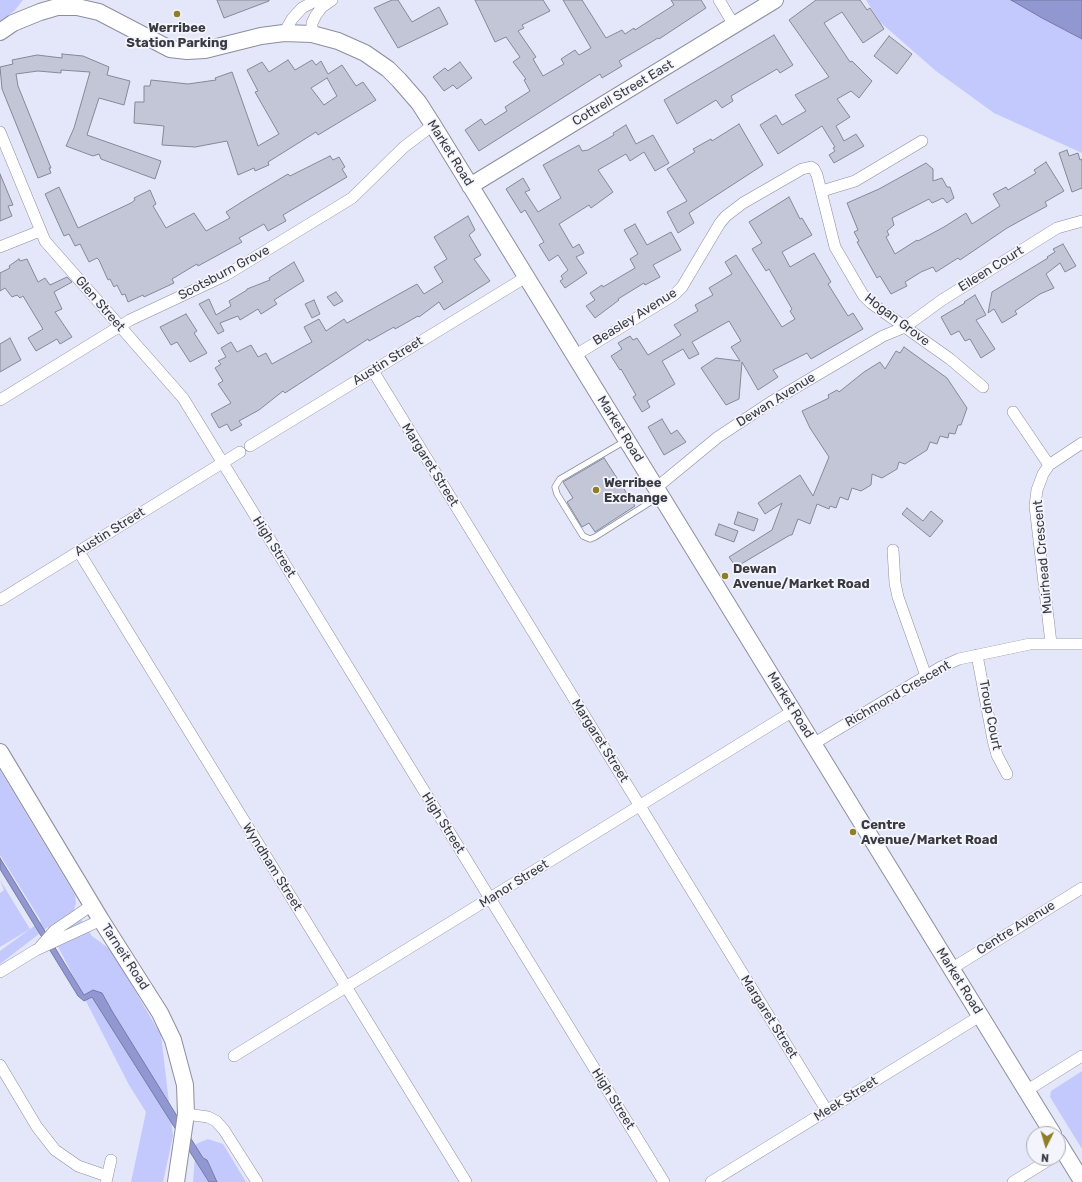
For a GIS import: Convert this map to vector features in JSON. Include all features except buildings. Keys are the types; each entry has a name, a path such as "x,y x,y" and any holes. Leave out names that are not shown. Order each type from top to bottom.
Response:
{"street":[{"path":"312,34 312,23 316,15 322,7 332,0"},
{"path":"719,0 734,25"},
{"name":"Cottrell Street East","path":"470,186 775,0"},
{"path":"284,33 292,19 312,1"},
{"name":"Market Road","path":"0,32 13,23 40,12 57,7 77,7 99,12 170,50 205,50 261,36 284,33 312,34 338,41 377,61 388,69 411,93 433,125 1048,1126"},
{"name":"Scotsburn Grove","path":"0,400 120,326 226,275 352,198 404,147 433,125"},
{"name":"Glen Street","path":"0,132 45,241 178,390 222,463"},
{"path":"822,191 855,181 922,141"},
{"name":"Hogan Grove","path":"813,168 818,174 835,247 859,289 871,303 950,359 983,387"},
{"name":"Beasley Avenue","path":"574,356 679,291 720,223 732,210 802,169 813,168"},
{"name":"Eileen Court","path":"905,327 942,300 1057,228 1082,221"},
{"path":"0,247 40,231"},
{"name":"Austin Street","path":"250,446 526,277"},
{"name":"Dewan Avenue","path":"658,492 718,437 771,402 883,336 905,327"},
{"name":"Margaret Street","path":"373,371 827,1110"},
{"path":"1014,412 1049,465"},
{"name":"Muirhead Crescent","path":"1051,643 1035,506 1037,490 1043,474 1049,465 1082,443"},
{"name":"Austin Street","path":"0,600 240,452"},
{"name":"High Street","path":"222,463 664,1182"},
{"path":"893,550 894,571 898,597 926,676"},
{"name":"Wyndham Street","path":"78,552 466,1182"},
{"name":"Richmond Crescent","path":"813,744 926,676 959,659 1012,646 1051,643 1082,644"},
{"name":"Troup Court","path":"977,655 993,740 997,755 1008,774"},
{"name":"Manor Street","path":"234,1056 793,711"},
{"name":"Tarneit Road","path":"0,752 101,920 160,1013 170,1034 178,1056 185,1085 186,1114 176,1182"},
{"name":"Centre Avenue","path":"951,969 1082,888"},
{"path":"36,950 54,931 92,905"},
{"path":"0,972 36,950 101,920"},
{"name":"Meek Street","path":"711,1182 980,1016"},
{"path":"1026,1091 1082,1056"},
{"path":"0,1064 37,1127 55,1150 78,1166 107,1179 111,1160"},
{"path":"186,1114 208,1117 216,1121 224,1130 257,1182"},
{"path":"1066,1161 1082,1181"},
{"path":"1013,1182 1036,1166"}],"lane":[{"path":"627,440 560,479 555,487 557,494 583,536 590,539 658,492"}],"shaded area":[{"path":"0,0 23,0 15,10 0,22"},
{"path":"866,0 1082,0 1082,153 994,113 936,71 880,22"},
{"path":"1011,0 1082,0 1082,39 1042,18"},
{"path":"0,770 75,895 76,903 74,909 92,936 111,950 161,1035 173,1136 163,1182 131,1182 146,1112 129,1085 48,927 0,964 0,951 41,921 0,855"},
{"path":"0,858 84,995 93,990 102,993 203,1158 207,1160 217,1182 209,1182 92,997 84,1001 78,996 0,869"},
{"path":"0,880 30,929 0,947 0,893 4,890"},
{"path":"1082,1071 1082,1149 1050,1097 1051,1091"},
{"path":"208,1139 223,1144 246,1182 193,1182 196,1144"}],"place":[{"name":"Werribee Station Parking","path":"177,14"},
{"name":"Werribee Exchange","path":"596,490"},
{"name":"Dewan Avenue/Market Road","path":"725,576"},
{"name":"Centre Avenue/Market Road","path":"853,832"}]}
